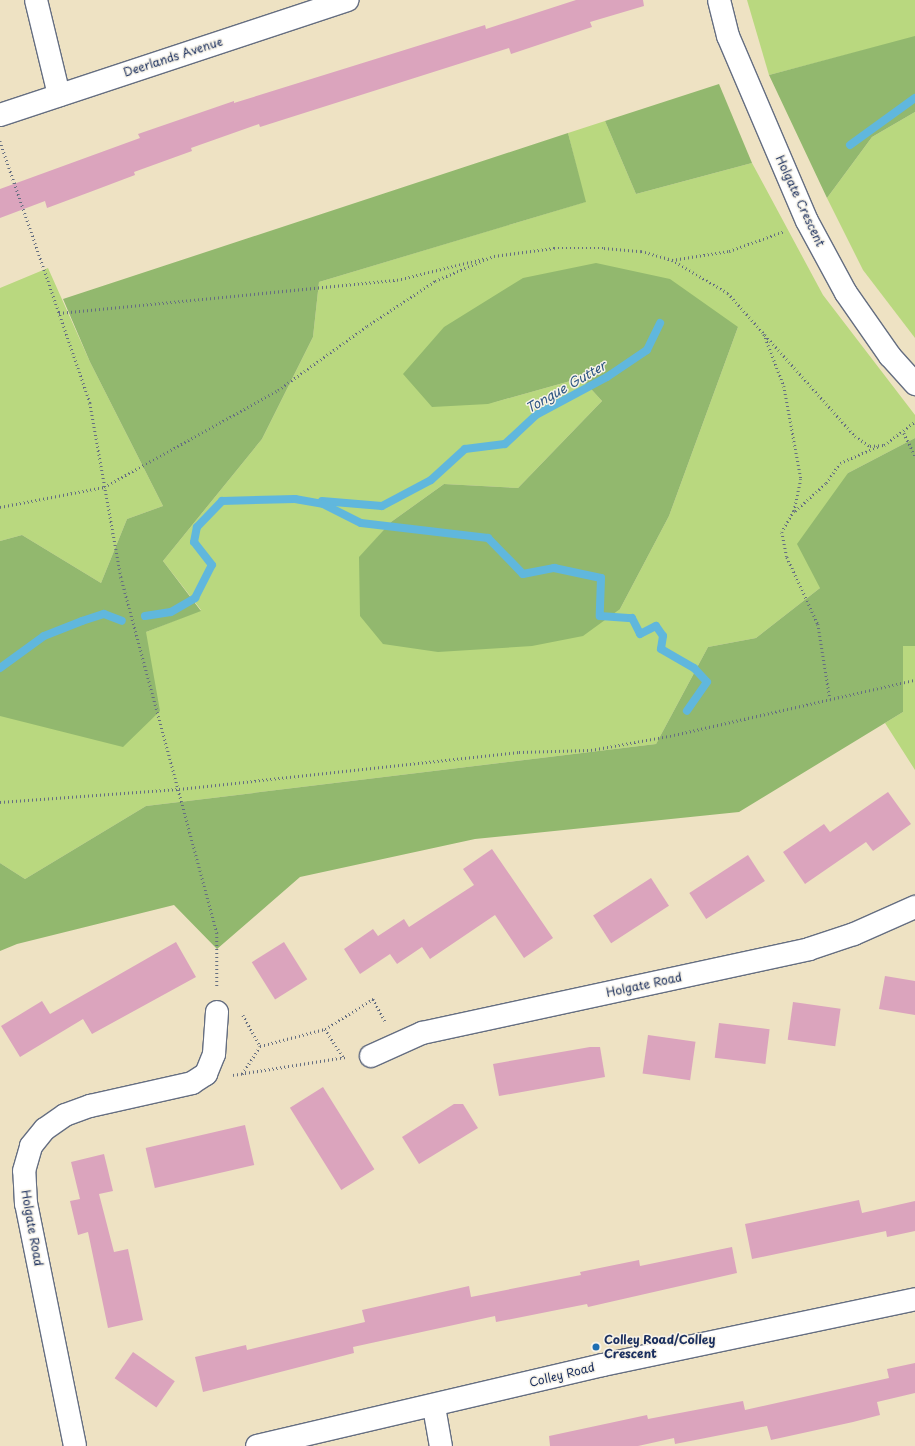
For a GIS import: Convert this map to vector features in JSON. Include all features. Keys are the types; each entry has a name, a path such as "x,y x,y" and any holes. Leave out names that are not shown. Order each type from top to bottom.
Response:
{"street":[{"path":"36,0 59,95"},
{"name":"Deerlands Avenue","path":"0,115 347,0"},
{"name":"Holgate Crescent","path":"719,0 728,36 807,221 846,293 890,356 915,384"},
{"name":"Holgate Road","path":"371,1056 422,1033 809,949 854,934 915,906"},
{"path":"206,1074 214,1054 217,1012"},
{"name":"Holgate Road","path":"75,1446 26,1204 24,1171 31,1146 45,1129 65,1115 90,1106 192,1083 206,1074"},
{"name":"Colley Road","path":"257,1446 434,1406 603,1365 915,1299"},
{"path":"434,1406 441,1446"}],"path":[{"path":"0,141 90,403 121,577 217,933 217,1012"},
{"path":"672,260 729,251 763,240 807,221"},
{"path":"59,313 397,280 494,256 554,248 604,248 641,251 672,260 728,293 855,436 870,446 884,445"},
{"path":"0,507 104,487 278,390 367,326 435,281 494,256"},
{"path":"764,332 784,386 795,436 800,479 794,511"},
{"path":"830,699 818,624 787,557 782,532 794,511 826,483 840,463 884,445 904,433 915,422"},
{"path":"904,433 915,456"},
{"path":"0,802 179,789 519,752 591,750 674,736 915,680"},
{"path":"242,1074 260,1046 326,1029 373,999 397,1043"},
{"path":"326,1029 343,1058"},
{"path":"206,1074 242,1074 343,1058 371,1056"}],"green space":[{"path":"747,0 915,0 915,37 769,75"},
{"path":"915,36 915,112 872,137 827,198 769,75"},
{"path":"719,84 752,163 636,194 605,121"},
{"path":"915,112 915,338 863,270 827,198 872,137"},
{"path":"605,121 636,194 752,163 823,295 915,415 915,438 848,473 820,588 756,638 708,647 656,744 146,806 25,879 0,863 0,716 146,632 201,610 163,561 262,439 313,337 319,282 585,202 568,133","holes":["738,327 669,516 620,609 360,616 360,557 391,522 444,484 518,488 602,401 581,378 488,404"]},
{"path":"568,133 586,202 319,282 313,337 262,439 163,561 201,611 146,632 160,711 123,747 0,716 0,541 22,535 101,583 127,519 163,506 90,362 63,299"},
{"path":"596,263 670,279 738,327 669,516 620,609 583,636 532,646 438,652 383,644 360,616 359,557 391,522 444,484 518,488 602,401 581,378 488,404 432,407 403,374 444,327 523,278"},
{"path":"48,268 90,362 163,506 127,519 101,583 22,535 0,541 0,288"},
{"path":"915,438 915,646 903,646 903,712 739,812 475,839 300,877 217,949 174,905 17,944 0,951 0,863 25,879 146,806 656,744 708,647 756,638 820,588 797,544 848,473"},
{"path":"903,646 915,646 915,770 885,723 903,712"}],"building":[{"path":"576,0 643,0 644,6 590,22 592,27 511,54 509,48 260,127 259,124 191,148 192,151 134,172 135,175 47,208 45,201 0,218 0,189 140,138 138,134 234,101 234,103 485,25 486,29"},
{"path":"888,792 911,824 873,851 866,842 805,884 783,852 824,824 830,832"},
{"path":"492,849 553,938 524,958 495,915 430,959 422,947 397,964 390,954 360,974 344,949 373,929 378,936 404,919 409,927 474,885 463,869"},
{"path":"748,855 765,881 706,919 689,893"},
{"path":"651,878 669,906 611,943 593,916"},
{"path":"176,942 196,977 92,1034 83,1019 20,1057 1,1026 42,1001 50,1014"},
{"path":"284,942 307,979 275,999 252,962"},
{"path":"885,976 915,981 915,1015 879,1009"},
{"path":"793,1002 841,1009 835,1046 788,1040"},
{"path":"719,1023 770,1029 765,1064 715,1058"},
{"path":"648,1035 696,1042 690,1080 643,1074"},
{"path":"590,1047 600,1047 605,1077 499,1096 493,1064"},
{"path":"323,1087 374,1169 341,1190 290,1108"},
{"path":"454,1104 463,1104 478,1128 419,1164 402,1137"},
{"path":"245,1125 254,1165 155,1188 146,1148"},
{"path":"104,1154 113,1191 99,1194 114,1252 128,1249 143,1320 108,1328 88,1232 78,1235 70,1201 80,1199 71,1162"},
{"path":"859,1200 862,1213 915,1201 915,1231 887,1237 886,1231 752,1259 745,1224"},
{"path":"732,1247 737,1273 588,1307 587,1304 496,1322 495,1316 353,1347 354,1353 203,1392 195,1357 246,1345 247,1350 365,1322 362,1310 469,1286 471,1297 581,1275 580,1272 639,1260 640,1266"},
{"path":"133,1352 175,1381 156,1407 115,1378"},
{"path":"915,1363 915,1393 877,1402 880,1415 853,1422 771,1440 767,1426 675,1444 674,1438 638,1446 550,1446 549,1436 647,1415 648,1419 743,1401 745,1410 889,1378 887,1369"}],"waterway":[{"name":"Tongue Gutter","path":"850,145 915,98"},
{"name":"Tongue Gutter","path":"322,501 382,506 431,480 465,449 505,444 536,415 607,377 647,350 660,323"},
{"path":"145,616 171,612 195,598 212,565 194,542 197,527 222,501 295,499 323,504 361,523 488,538 523,574 554,568 601,578 600,616 632,618 640,634 656,626 663,636 661,649 694,668 707,682 687,711"},
{"path":"0,668 44,636 82,621 104,614 122,621"}],"place":[{"name":"Colley Road/Colley Crescent","path":"596,1347"}]}
